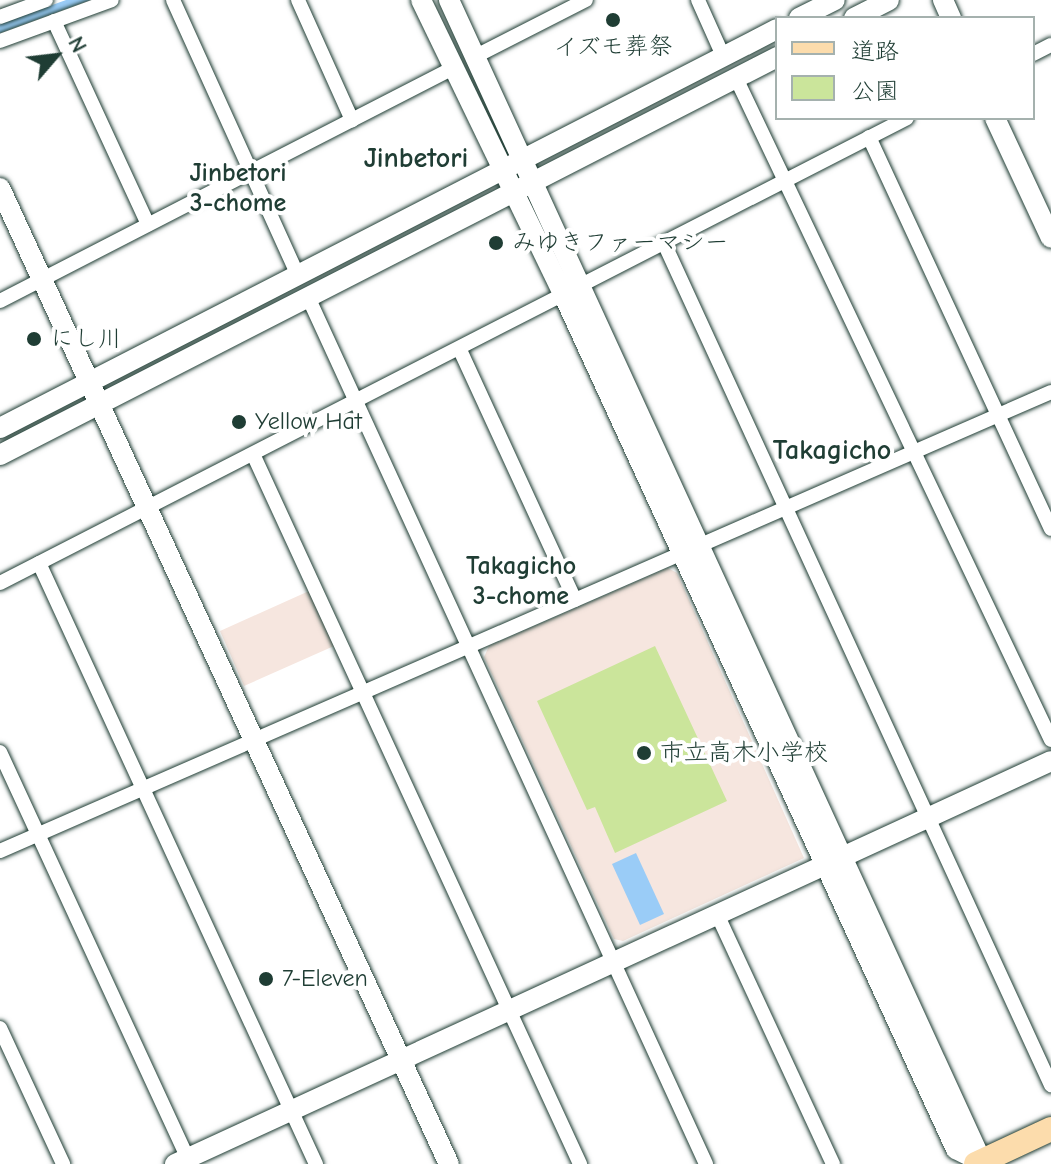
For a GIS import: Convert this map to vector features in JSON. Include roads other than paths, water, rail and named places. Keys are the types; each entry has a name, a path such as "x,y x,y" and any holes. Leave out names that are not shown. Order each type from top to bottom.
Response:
{"main road":[{"path":"980,1163 1051,1129"}],"street":[{"path":"0,17 45,0"},
{"path":"0,41 112,0"},
{"path":"173,0 298,275"},
{"path":"298,0 352,120"},
{"path":"421,0 511,190 573,291"},
{"path":"449,0 478,55 534,179 573,291 833,861 956,1149 980,1163"},
{"path":"478,55 556,7 586,0"},
{"path":"698,0 723,56"},
{"path":"803,16 835,0"},
{"path":"858,16 889,0"},
{"path":"54,21 148,224"},
{"path":"0,428 775,30"},
{"path":"0,455 511,190 775,58"},
{"path":"0,301 453,68"},
{"path":"736,78 1051,740"},
{"path":"0,583 460,350 903,120"},
{"path":"996,120 1051,238"},
{"path":"869,137 1051,529"},
{"path":"0,188 449,1164"},
{"path":"664,243 1051,1085"},
{"path":"308,297 706,1164"},
{"path":"460,350 575,600"},
{"path":"0,851 1051,392"},
{"path":"253,454 580,1164"},
{"path":"39,563 316,1164"},
{"path":"0,752 184,1162 1051,761"},
{"path":"717,914 833,1164"},
{"path":"0,1028 63,1164"}],"water":[{"path":"66,0 90,0 0,33 0,24"},
{"path":"636,853 664,914 640,925 612,864"}],"place":[{"name":"イズモ葬祭","path":"613,20"},
{"name":"みゆきファーマシー","path":"496,243"},
{"name":"にし川","path":"34,339"},
{"name":"Yellow Hat","path":"239,422"},
{"name":"市立高木小学校","path":"644,753"},
{"name":"7-Eleven","path":"266,979"}],"district":[{"name":"Jinbetori","path":"416,158"},
{"name":"Jinbetori 3-chome","path":"238,189"},
{"name":"Takagicho","path":"832,450"},
{"name":"Takagicho 3-chome","path":"521,582"}]}
